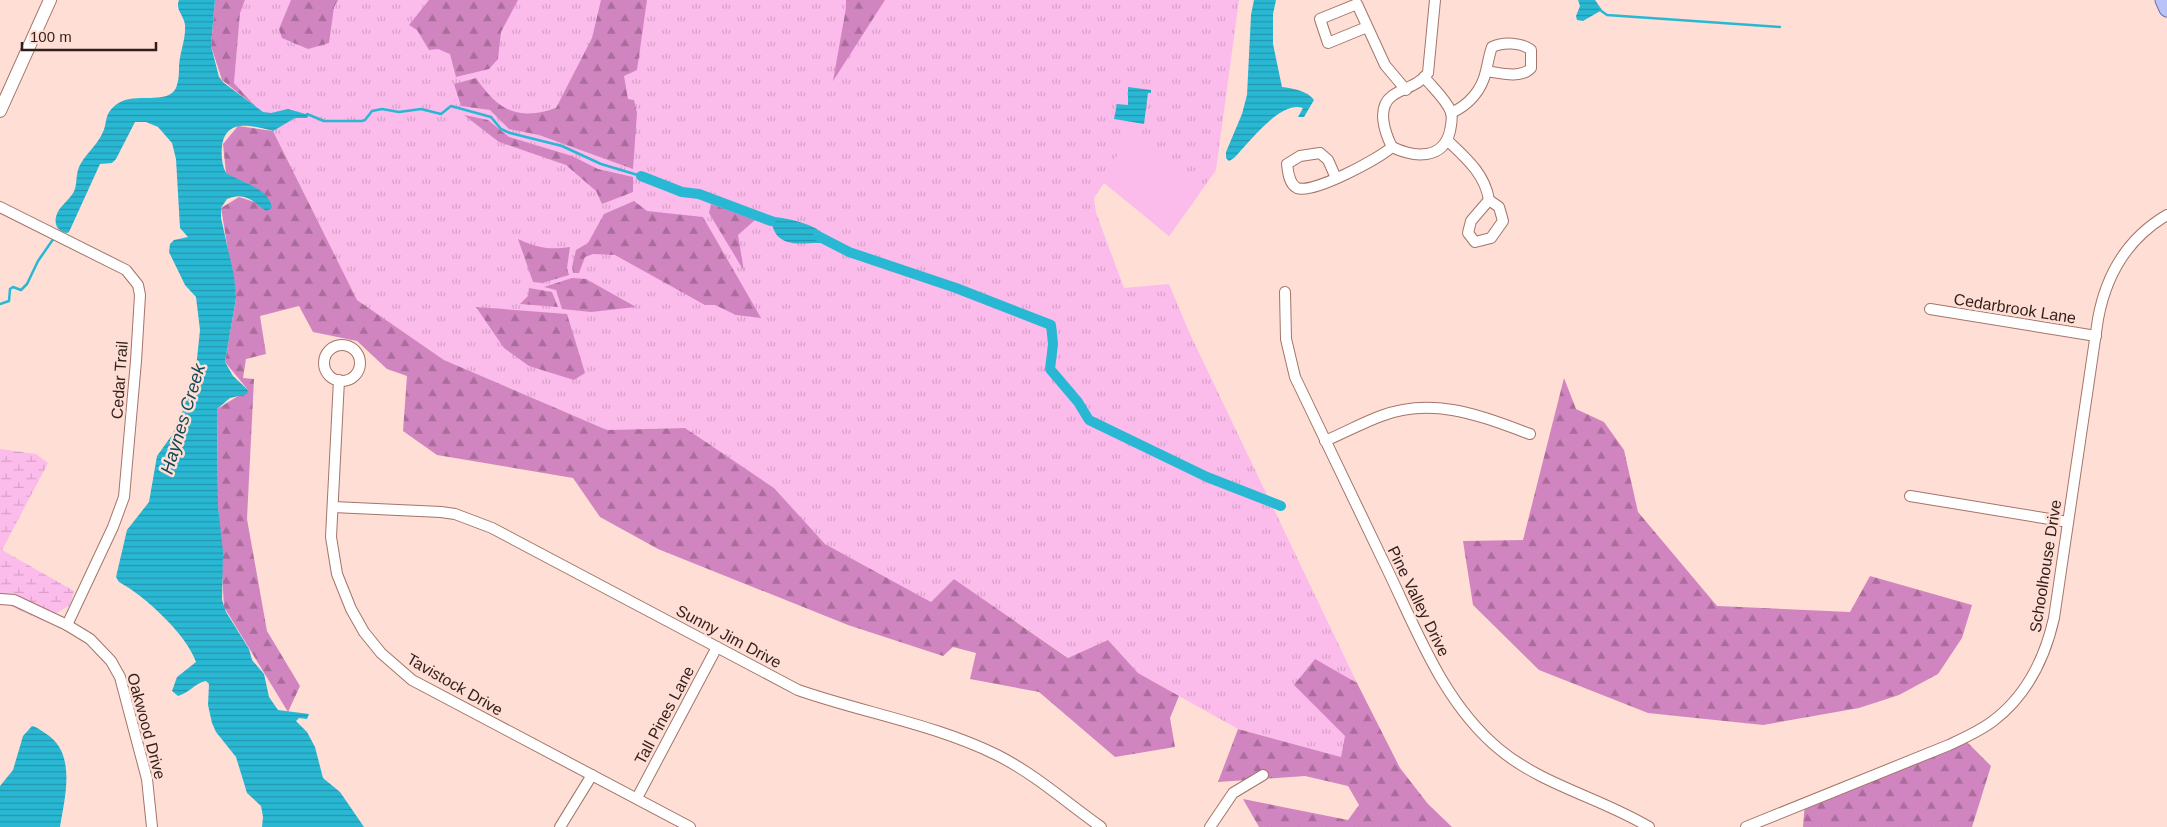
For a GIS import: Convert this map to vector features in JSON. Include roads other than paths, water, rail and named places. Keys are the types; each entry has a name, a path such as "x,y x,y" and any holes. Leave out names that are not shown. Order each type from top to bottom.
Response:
{"main road":[{"path":"2163,0 2167,9"}],"street":[{"path":"0,111 4,92 50,0"},
{"path":"1424,78 1446,103 1451,113 1447,140 1437,150 1427,155 1414,155 1392,148 1384,130 1386,104 1390,97 1406,90 1424,78 1428,73 1435,0"},
{"path":"1367,27 1328,43 1320,19 1357,4 1385,65 1406,90"},
{"path":"1451,113 1468,104 1484,80 1489,53 1492,47 1500,44 1526,46 1531,50 1531,68 1527,73 1486,71"},
{"path":"1447,140 1482,176 1487,186 1489,200"},
{"path":"1336,178 1328,160 1320,153 1300,156 1287,164 1291,182 1295,187 1301,189 1336,178 1364,167 1392,148"},
{"name":"Cedar Trail","path":"0,207 126,270 138,285 140,295 136,369 124,497 113,527 67,625"},
{"name":"Schoolhouse Drive","path":"1746,827 1949,745 1978,731 2005,711 2030,681 2039,664 2054,618 2096,336 2106,288 2122,256 2144,230 2167,215"},
{"name":"Pine Valley Drive","path":"1285,292 1285,322 1289,357 1296,377 1440,678 1460,706 1491,742 1509,756 1538,773 1632,817 1649,827"},
{"name":"Cedarbrook Lane","path":"1930,309 2096,336"},
{"name":"Tavistock Drive","path":"339,380 331,537 340,587 356,620 381,653 401,671 423,686 690,827"},
{"path":"1325,441 1381,416 1426,407 1464,412 1530,434"},
{"path":"1910,496 2068,522"},
{"name":"Sunny Jim Drive","path":"333,507 426,510 455,514 472,520 522,543 798,690 828,701 944,733 992,753 1045,785 1101,827"},
{"name":"Oakwood Drive","path":"0,599 14,600 67,625 96,645 111,661 120,677 147,779 152,827"},
{"name":"Tall Pines Lane","path":"637,798 718,647"},
{"path":"560,827 592,775"},
{"path":"1210,827 1233,793 1263,775"}],"water":[{"name":"Haynes Creek","path":"179,0 215,0 211,46 219,77 224,83 263,112 271,113 288,109 309,115 307,118 295,118 273,131 249,126 235,127 229,131 222,146 222,160 226,173 253,186 266,195 272,208 266,211 253,201 239,196 227,199 221,208 221,218 234,276 236,298 225,362 233,376 248,390 247,394 230,398 217,409 218,506 223,552 222,600 226,612 249,649 252,660 264,674 269,697 278,710 309,714 307,719 299,718 296,721 307,732 315,747 323,778 340,792 364,827 262,827 261,806 247,793 236,757 216,732 212,723 208,705 209,684 206,681 202,682 178,696 172,691 177,677 196,662 191,651 164,617 141,597 119,582 116,577 127,530 149,502 157,456 172,435 180,419 196,368 200,330 196,297 185,285 169,252 170,244 174,240 188,237 180,228 176,159 172,143 158,127 146,122 135,122 116,159 112,163 100,164 69,232 59,230 56,226 56,220 57,213 73,193 79,167 101,136 107,116 112,108 124,100 166,96 176,88 185,30 184,21 178,7"},
{"path":"1254,0 1276,0 1273,14 1273,44 1282,87 1304,92 1314,100 1304,117 1298,117 1303,108 1294,107 1284,110 1265,125 1229,161 1226,158 1226,152 1242,114 1247,95 1251,15"},
{"path":"1578,0 1595,0 1602,10 1583,21 1577,20 1576,16 1580,6"},
{"path":"1128,87 1151,90 1151,93 1148,93 1144,124 1114,119 1117,104 1128,105"},
{"path":"759,214 808,225 817,229 830,240 828,244 787,242 776,234 771,223 757,220"},
{"path":"32,726 55,741 62,751 65,763 66,789 60,827 0,827 0,786 13,770 23,736"}],"waterway":[{"path":"1600,10 1607,15 1780,27"},
{"path":"307,114 324,121 362,121 372,111 382,109 399,112 421,109 441,114 451,106 491,117 501,129 510,133 562,146 601,164 641,176"},
{"path":"641,176 682,192 699,194 771,221"},
{"path":"818,236 849,252 956,288 1051,325 1053,344 1050,369 1078,402 1089,420 1207,477 1281,506"},
{"path":"0,304 9,301 10,289 13,287 21,290 27,284 38,261 54,238"}]}
